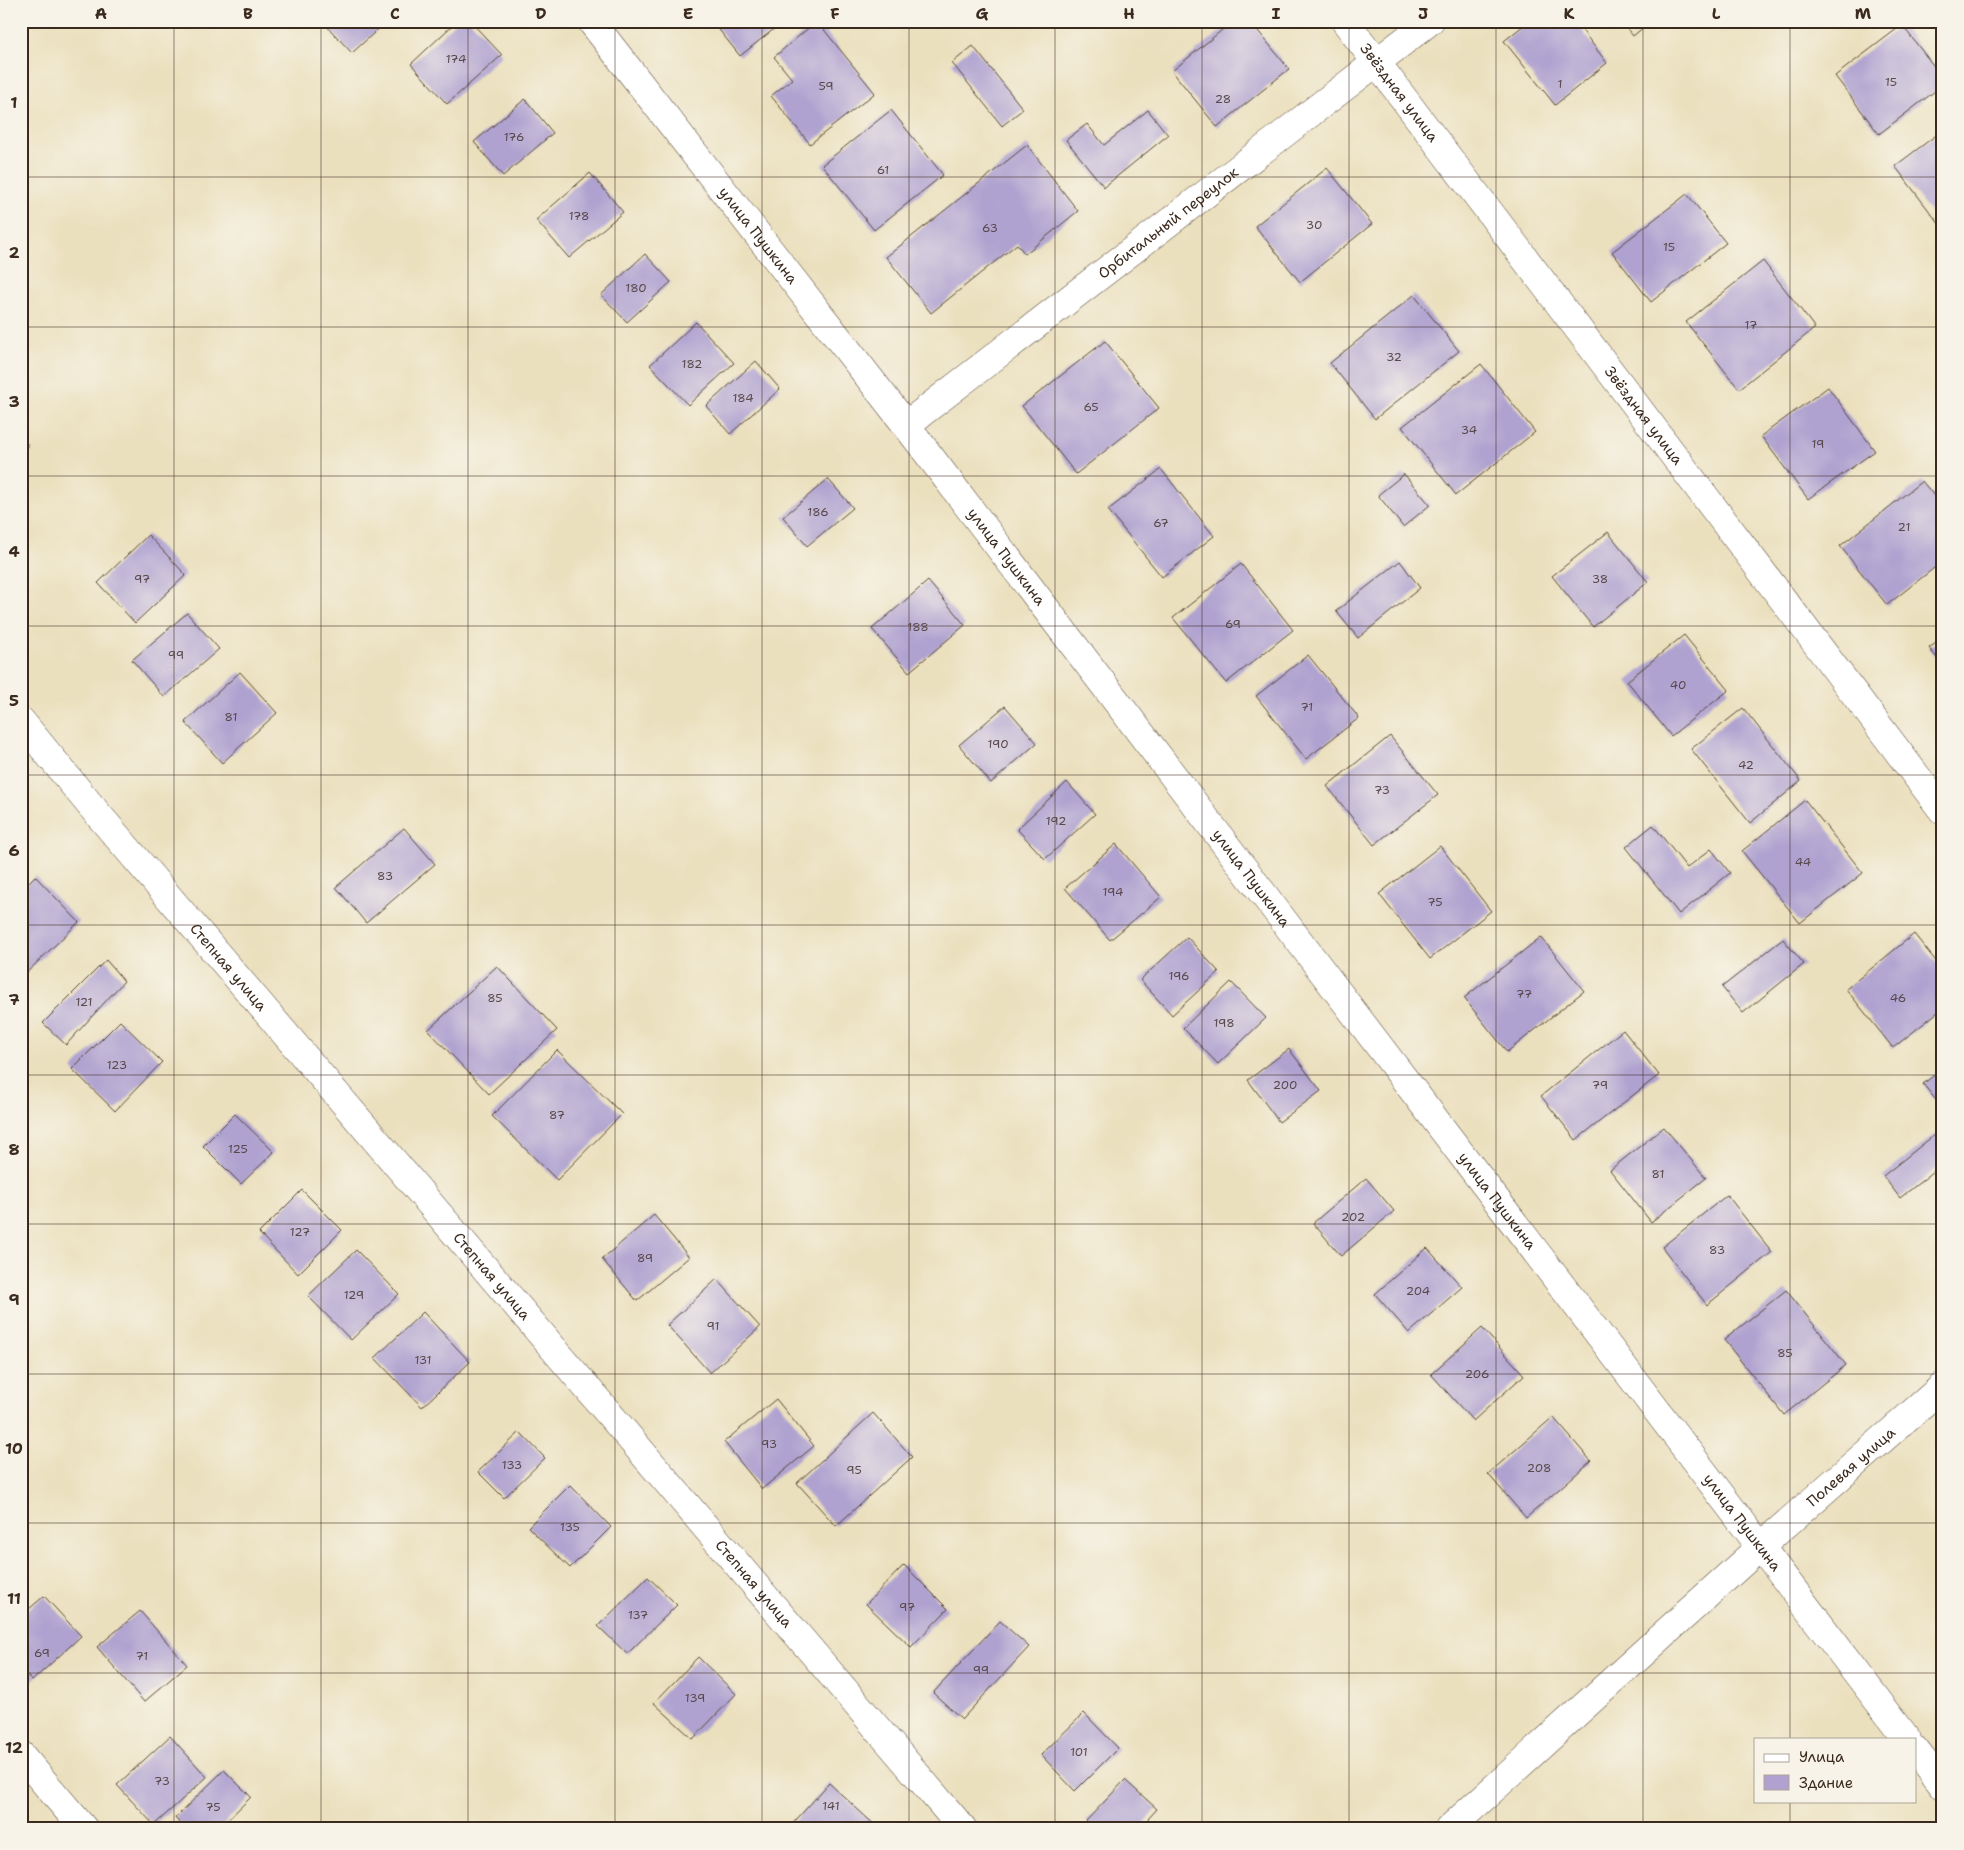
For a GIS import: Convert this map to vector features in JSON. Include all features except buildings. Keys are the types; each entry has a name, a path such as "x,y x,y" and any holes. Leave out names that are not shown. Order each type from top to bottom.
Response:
{"street":[{"name":"улица Пушкина","path":"591,21 906,425 1906,1738"},
{"name":"Звёздная улица","path":"1345,21 1943,810"},
{"name":"Орбитальный переулок","path":"906,425 1430,21"},
{"name":"Степная улица","path":"21,720 91,806 963,1829"},
{"name":"Полевая улица","path":"1449,1829 1760,1547 1943,1386"},
{"path":"1916,1751 1943,1786"},
{"path":"21,1755 84,1829"}]}
